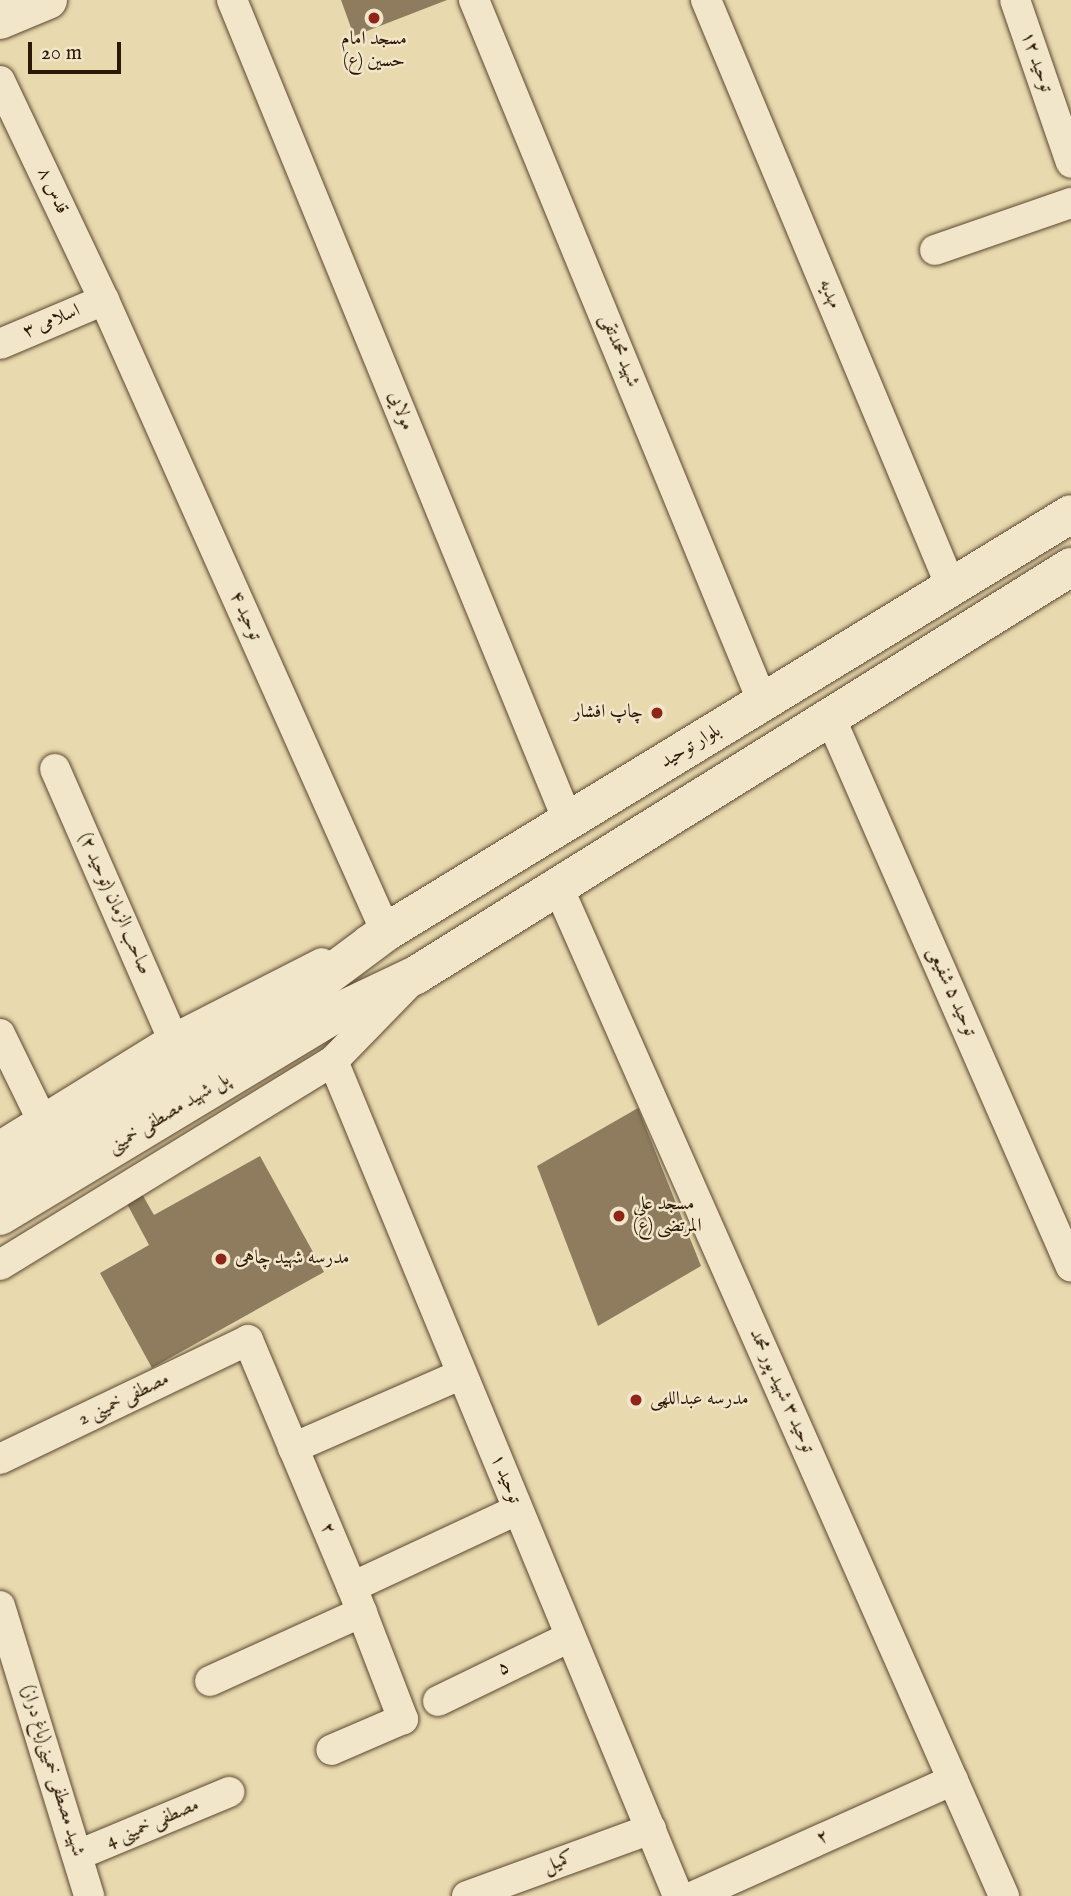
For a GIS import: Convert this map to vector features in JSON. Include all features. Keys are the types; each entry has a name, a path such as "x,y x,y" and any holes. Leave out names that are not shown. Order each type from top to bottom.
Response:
{"main road":[{"path":"0,20 48,0"},
{"name":"بلوار توحید","path":"327,999 386,932 1071,514"},
{"path":"327,999 416,975 1071,567"},
{"name":"پل شهید مصطفی خمینی","path":"5,1183 327,999"}],"street":[{"name":"مولایی","path":"232,0 568,821"},
{"name":"شهید محمدتقی","path":"474,0 763,703"},
{"name":"مهدیه","path":"706,0 952,589"},
{"name":"توحید ۱۲","path":"1015,0 1071,163"},
{"name":"قدس ۸","path":"0,81 104,300"},
{"path":"935,250 1071,203"},
{"name":"۳ اسلامی","path":"0,344 104,300"},
{"name":"توحید ۴","path":"104,300 386,932"},
{"name":"توحید ۵ شفیعی","path":"830,717 1071,1267"},
{"name":"صاحب الزمان (توحید ۲)","path":"55,769 173,1039"},
{"name":"توحید ۳ شهيد پور محمد","path":"558,887 1004,1896"},
{"path":"5,1183 42,1120 173,1039 386,932"},
{"path":"0,1265 333,1061 416,975"},
{"path":"0,1034 42,1120"},
{"name":"توحید ۱","path":"333,1061 678,1896"},
{"name":"۲","path":"248,1340 357,1600 403,1719 331,1750"},
{"name":"مصطفی خمینی 2","path":"0,1459 248,1340"},
{"path":"293,1448 462,1374"},
{"path":"210,1681 517,1510"},
{"name":"شهید مصطفی خمینی(باغ دراز)","path":"0,1606 89,1896"},
{"name":"۵","path":"438,1701 570,1637"},
{"name":"۲","path":"694,1896 953,1780"},
{"name":"مصطفی خمینی 4","path":"78,1855 229,1792"},
{"name":"کمیل","path":"467,1896 651,1829"}],"building":[{"name":"مسجد امام حسین (ع)","path":"341,0 447,0 354,36"},
{"name":"مسجد علی المرتضی (ع)","path":"638,1108 701,1266 598,1326 537,1166"},
{"name":"مدرسه شهید چاهی","path":"260,1156 324,1272 152,1368 100,1273 149,1245 126,1202 142,1194 154,1215"}],"place":[{"name":"مسجد امام حسین (ع)","path":"374,18"},
{"name":"چاپ افشار","path":"657,713"},
{"name":"مسجد علی المرتضی (ع)","path":"619,1216"},
{"name":"مدرسه شهید چاهی","path":"221,1259"},
{"name":"مدرسه عبداللهی","path":"636,1400"}]}
